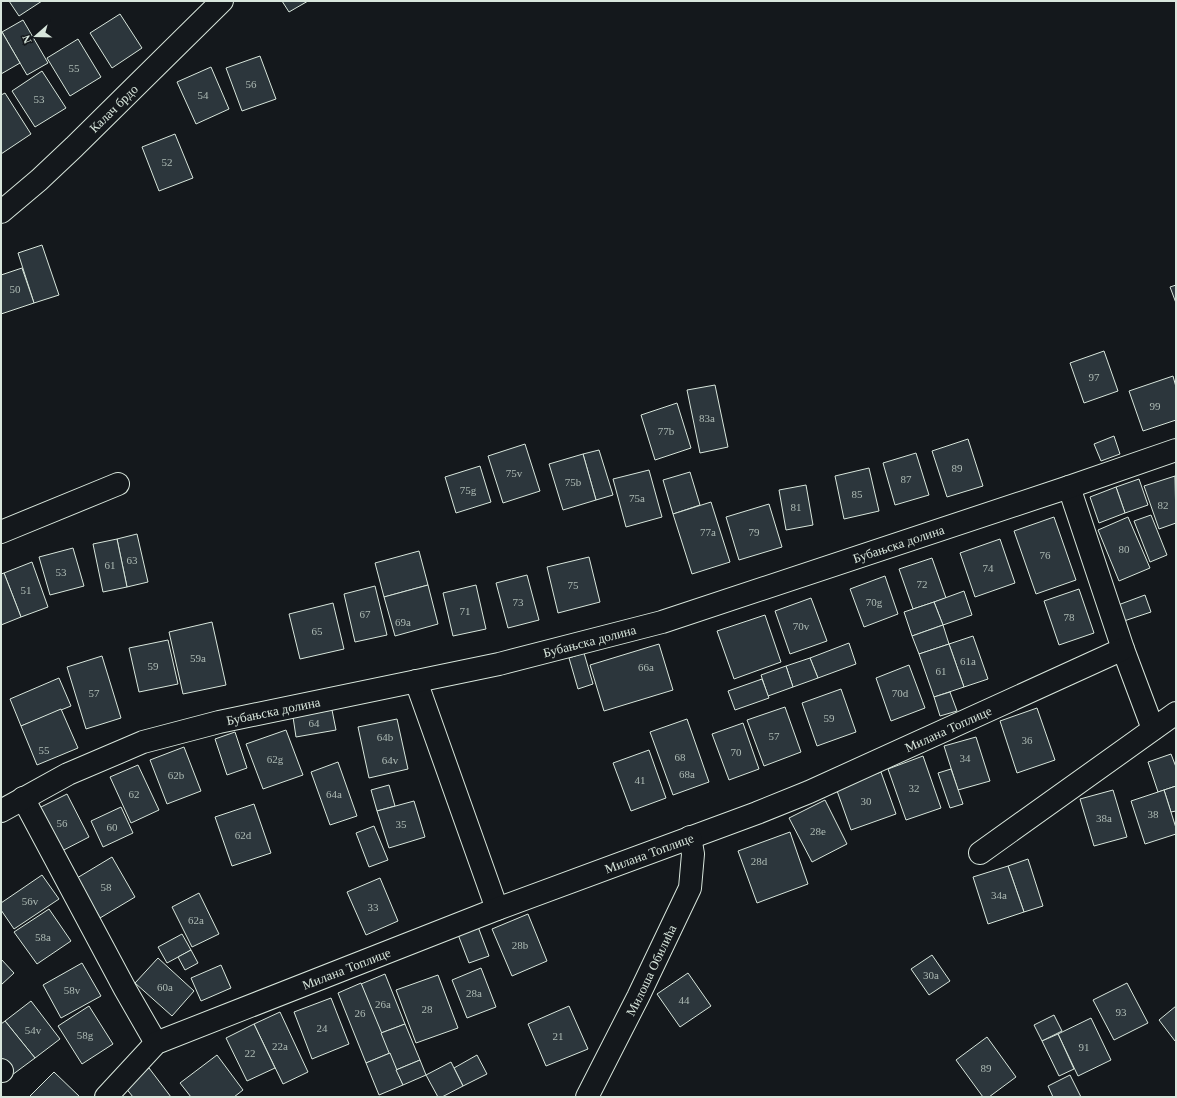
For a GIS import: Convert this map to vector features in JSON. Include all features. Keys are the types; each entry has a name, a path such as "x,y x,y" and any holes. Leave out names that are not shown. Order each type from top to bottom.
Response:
{"street":[{"name":"Калач брдо","path":"1,212 69,152 222,1"},
{"name":"Бубањска долина","path":"1,810 68,774 143,742 219,722 499,664 662,622 1176,450"},
{"path":"1,532 118,484"},
{"path":"1069,487 1123,649 1153,729"},
{"name":"Милана Топлице","path":"106,1097 156,1042 497,909 809,792 1123,649"},
{"path":"416,681 497,909"},
{"path":"980,853 1176,713"},
{"path":"23,798 125,989 156,1042"},
{"name":"Милоша Обилића","path":"587,1097 638,997 690,888 693,860 690,837"}],"building":[{"path":"9,1 42,1 19,16"},
{"path":"282,1 308,1 289,12"},
{"path":"120,14 142,48 112,68 90,33"},
{"path":"23,20 48,63 27,75 2,32"},
{"path":"1,32 20,63 1,74"},
{"path":"78,39 101,77 70,96 47,58"},
{"path":"260,56 276,99 242,111 226,68"},
{"path":"211,67 229,109 196,124 177,82"},
{"path":"42,71 66,108 35,127 12,91"},
{"path":"5,93 31,134 1,154 1,95"},
{"path":"175,134 193,178 159,191 142,147"},
{"path":"42,245 59,295 34,303 18,253"},
{"path":"22,268 34,303 1,314 1,275"},
{"path":"1176,285 1176,303 1170,287"},
{"path":"1104,351 1118,391 1084,403 1070,363"},
{"path":"1173,376 1176,387 1176,420 1143,431 1129,391"},
{"path":"715,385 728,447 700,453 687,390"},
{"path":"677,403 691,448 655,460 641,415"},
{"path":"1114,436 1120,454 1101,461 1094,444"},
{"path":"968,439 983,486 947,497 932,451"},
{"path":"525,444 540,491 503,503 488,456"},
{"path":"599,450 613,495 596,500 583,454"},
{"path":"916,453 929,495 895,505 883,463"},
{"path":"583,454 596,500 563,510 549,464"},
{"path":"480,466 491,502 456,513 445,477"},
{"path":"869,468 879,511 844,519 835,476"},
{"path":"649,470 662,517 626,527 613,479"},
{"path":"690,472 700,505 673,514 663,480"},
{"path":"1175,476 1176,523 1159,529 1144,486"},
{"path":"1139,479 1148,505 1125,513 1116,487"},
{"path":"806,485 813,525 786,530 779,490"},
{"path":"1116,487 1125,513 1099,523 1090,497"},
{"path":"711,502 730,562 692,574 673,514"},
{"path":"769,504 782,547 739,560 726,517"},
{"path":"1151,515 1167,555 1150,562 1134,521"},
{"path":"1054,517 1076,580 1036,594 1014,531"},
{"path":"1128,517 1150,568 1119,581 1098,530"},
{"path":"137,534 148,582 127,587 117,539"},
{"path":"117,539 127,587 103,592 93,544"},
{"path":"1000,539 1015,583 975,597 960,553"},
{"path":"73,548 84,586 50,595 39,557"},
{"path":"419,551 428,585 384,597 375,563"},
{"path":"589,557 600,602 558,613 547,567"},
{"path":"932,558 946,598 913,609 899,569"},
{"path":"32,562 48,607 21,617 4,573"},
{"path":"4,573 21,617 1,625 1,574"},
{"path":"527,575 539,620 508,628 496,583"},
{"path":"885,576 898,614 864,627 850,589"},
{"path":"428,585 438,624 395,636 384,597"},
{"path":"476,585 486,629 453,636 443,593"},
{"path":"375,586 387,635 355,642 344,594"},
{"path":"1079,589 1094,633 1059,645 1044,601"},
{"path":"964,591 972,615 943,625 934,602"},
{"path":"1145,595 1151,612 1124,621 1118,605"},
{"path":"811,598 827,641 790,654 775,611"},
{"path":"934,602 943,625 912,636 904,612"},
{"path":"333,603 344,649 300,659 289,614"},
{"path":"765,615 781,662 734,679 717,631"},
{"path":"212,622 226,685 183,694 169,632"},
{"path":"943,625 949,644 919,654 912,636"},
{"path":"973,636 988,679 964,687 949,644"},
{"path":"168,640 178,684 139,692 129,648"},
{"path":"849,643 856,664 818,678 810,658"},
{"path":"659,644 673,690 604,711 590,665"},
{"path":"949,644 964,687 934,697 919,654"},
{"path":"584,653 593,684 578,689 569,658"},
{"path":"102,656 121,718 86,729 67,667"},
{"path":"810,658 818,678 793,687 786,666"},
{"path":"909,665 925,708 891,721 876,678"},
{"path":"786,666 793,687 768,696 761,675"},
{"path":"59,678 71,706 21,726 10,699"},
{"path":"762,679 769,698 735,710 728,691"},
{"path":"841,689 856,732 817,746 802,703"},
{"path":"950,692 957,711 940,716 934,697"},
{"path":"785,707 801,752 764,766 747,720"},
{"path":"1037,708 1055,760 1017,773 1000,721"},
{"path":"61,709 78,748 37,765 21,726"},
{"path":"332,710 336,730 296,737 293,717"},
{"path":"397,719 408,769 369,778 358,727"},
{"path":"687,719 709,782 673,795 650,732"},
{"path":"743,723 759,769 729,780 712,734"},
{"path":"286,730 303,775 263,789 246,744"},
{"path":"235,732 247,768 227,775 215,739"},
{"path":"976,737 990,781 958,790 944,746"},
{"path":"184,747 201,791 167,804 150,760"},
{"path":"649,750 666,798 631,811 613,763"},
{"path":"1171,754 1176,767 1176,786 1158,792 1148,762"},
{"path":"923,756 941,808 906,820 888,769"},
{"path":"338,762 357,816 330,825 311,772"},
{"path":"138,765 159,810 131,823 110,777"},
{"path":"951,769 963,804 950,808 938,773"},
{"path":"881,772 896,814 851,830 836,788"},
{"path":"389,785 395,806 377,811 371,790"},
{"path":"1176,786 1176,811 1171,812 1164,790"},
{"path":"1113,790 1127,837 1094,846 1080,799"},
{"path":"1164,790 1176,828 1176,834 1145,844 1131,801"},
{"path":"67,794 89,837 58,853 35,810"},
{"path":"825,800 847,844 812,862 789,818"},
{"path":"414,801 425,837 389,848 377,811"},
{"path":"254,804 271,853 232,866 215,817"},
{"path":"121,807 133,833 103,847 91,821"},
{"path":"374,826 388,860 369,867 356,833"},
{"path":"790,832 808,884 757,903 738,851"},
{"path":"112,857 135,897 100,918 77,878"},
{"path":"1028,859 1043,906 1024,912 1008,866"},
{"path":"1008,866 1024,912 988,924 973,877"},
{"path":"42,875 59,899 14,929 1,910 1,903"},
{"path":"380,878 398,921 366,935 347,892"},
{"path":"199,893 219,934 192,947 172,907"},
{"path":"49,909 71,941 37,964 14,932"},
{"path":"528,914 547,961 512,976 492,929"},
{"path":"477,924 489,956 469,963 457,932"},
{"path":"182,934 191,950 167,963 158,947"},
{"path":"191,950 198,963 185,970 178,957"},
{"path":"932,955 950,981 929,995 911,969"},
{"path":"158,958 194,991 172,1016 135,983"},
{"path":"1,959 14,973 1,985"},
{"path":"82,963 101,996 61,1018 43,985"},
{"path":"221,965 231,988 201,1001 191,978"},
{"path":"481,968 496,1007 467,1018 452,980"},
{"path":"688,973 711,1006 680,1027 657,994"},
{"path":"385,974 405,1024 381,1033 361,984"},
{"path":"438,975 458,1028 416,1043 396,990"},
{"path":"361,983 390,1053 366,1063 338,993"},
{"path":"1127,983 1148,1023 1114,1040 1093,1000"},
{"path":"331,998 349,1044 312,1059 294,1012"},
{"path":"31,1001 60,1039 35,1058 5,1021"},
{"path":"89,1006 113,1044 82,1064 58,1026"},
{"path":"569,1006 588,1049 546,1066 528,1024"},
{"path":"1176,1006 1176,1040 1175,1041 1159,1020"},
{"path":"280,1012 308,1072 283,1084 254,1024"},
{"path":"1054,1015 1062,1031 1042,1041 1034,1025"},
{"path":"1091,1018 1111,1060 1078,1076 1058,1034"},
{"path":"5,1021 35,1058 12,1075 1,1061 1,1024"},
{"path":"254,1024 275,1068 247,1081 226,1038"},
{"path":"405,1024 420,1060 396,1070 381,1033"},
{"path":"1058,1034 1074,1069 1059,1076 1042,1041"},
{"path":"987,1037 1016,1077 989,1097 983,1097 956,1060"},
{"path":"390,1053 403,1085 379,1095 366,1063"},
{"path":"217,1055 243,1090 234,1097 191,1097 180,1083"},
{"path":"477,1055 487,1074 463,1086 454,1068"},
{"path":"420,1060 426,1075 403,1085 396,1070"},
{"path":"451,1062 463,1086 442,1097 438,1097 426,1075"},
{"path":"149,1068 171,1097 133,1097 125,1087"},
{"path":"54,1072 80,1097 29,1097"},
{"path":"1070,1075 1081,1097 1053,1097 1048,1086"}]}
